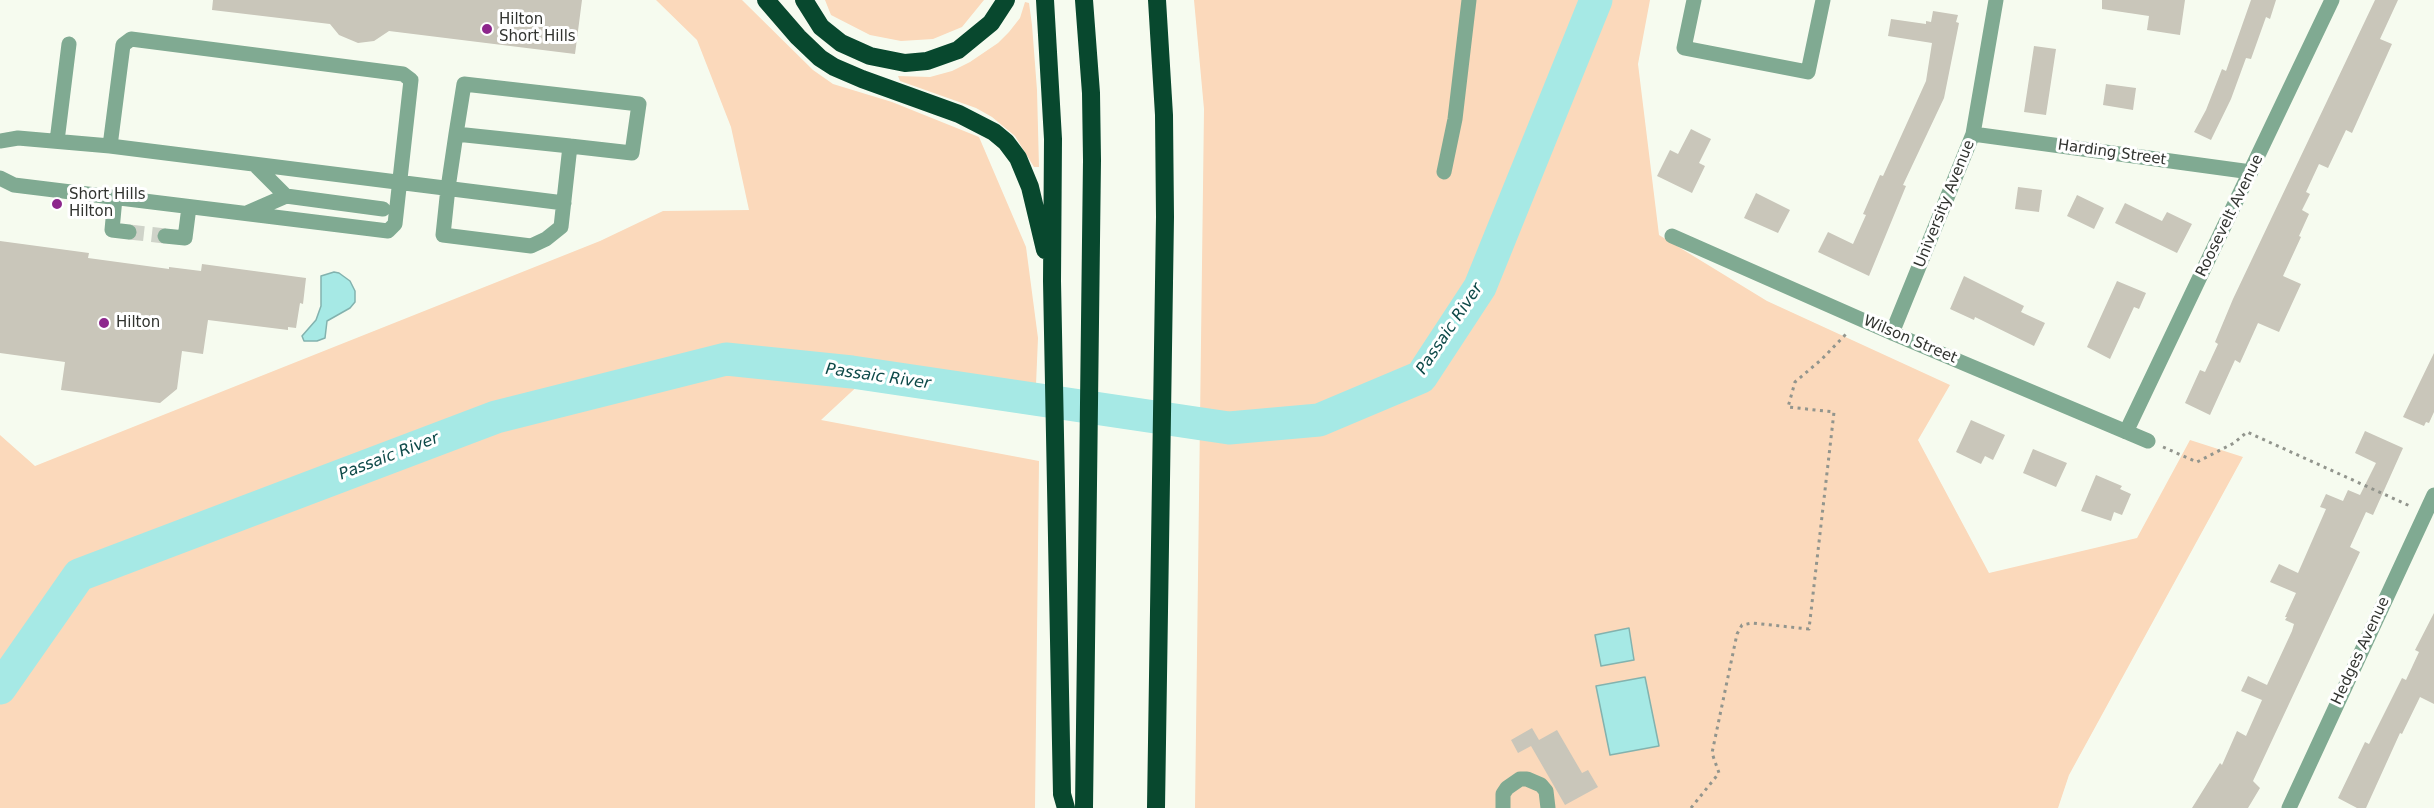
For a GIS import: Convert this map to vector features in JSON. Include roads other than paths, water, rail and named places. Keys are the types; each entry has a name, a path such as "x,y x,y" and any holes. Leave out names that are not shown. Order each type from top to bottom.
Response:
{"highway":[{"path":"766,0 798,37 820,58 834,67 959,114 994,132 1006,142 1018,158 1030,187 1052,281"},
{"path":"804,0 821,27 842,44 870,56 905,63 927,61 958,50 991,23 1006,0"},
{"path":"1045,0 1053,139 1052,281 1062,794 1066,808"},
{"path":"1084,0 1091,93 1092,160 1084,808"},
{"path":"1156,808 1164,115 1157,0"}],"street":[{"path":"1444,172 1455,119 1469,0"},
{"path":"1694,0 1684,48 1808,72 1823,0"},
{"name":"University Avenue","path":"1892,333 1973,134 1996,0"},
{"name":"Roosevelt Avenue","path":"2126,432 2332,0"},
{"path":"0,178 15,185 388,231 395,224 411,80 403,75 131,39 123,45 111,146"},
{"path":"57,141 69,45"},
{"path":"456,134 570,146 632,153 639,104 464,84 456,134 448,188 443,235 531,246 546,239 561,227 570,146"},
{"name":"Harding Street","path":"1973,134 2251,172"},
{"path":"0,141 18,138 111,146 564,203"},
{"path":"254,164 286,196"},
{"path":"244,214 286,196 383,209"},
{"path":"116,198 112,230 129,232"},
{"path":"165,236 185,238 189,207"},
{"name":"Wilson Street","path":"1672,236 1892,333 2154,444"},
{"name":"Hedges Avenue","path":"2289,808 2434,495"},
{"path":"1503,808 1503,794 1507,788 1520,779 1527,779 1541,785 1546,791 1548,808"}],"water":[{"path":"334,272 350,281 355,291 355,302 350,308 327,321 325,338 317,341 304,341 302,336 316,320 321,306 321,276"},
{"path":"1629,628 1634,660 1601,666 1595,635"},
{"path":"1645,677 1659,746 1610,755 1596,686"}],"waterway":[{"name":"Passaic River","path":"0,688 79,575 496,417 726,359 852,372 1229,428 1319,420 1421,377 1480,287 1596,0"}],"tunnel":[{"path":"129,232 165,236"}],"place":[{"name":"Hilton Short Hills","path":"487,29"},
{"name":"Short Hills Hilton","path":"57,204"},
{"name":"Hilton","path":"104,323"}]}
